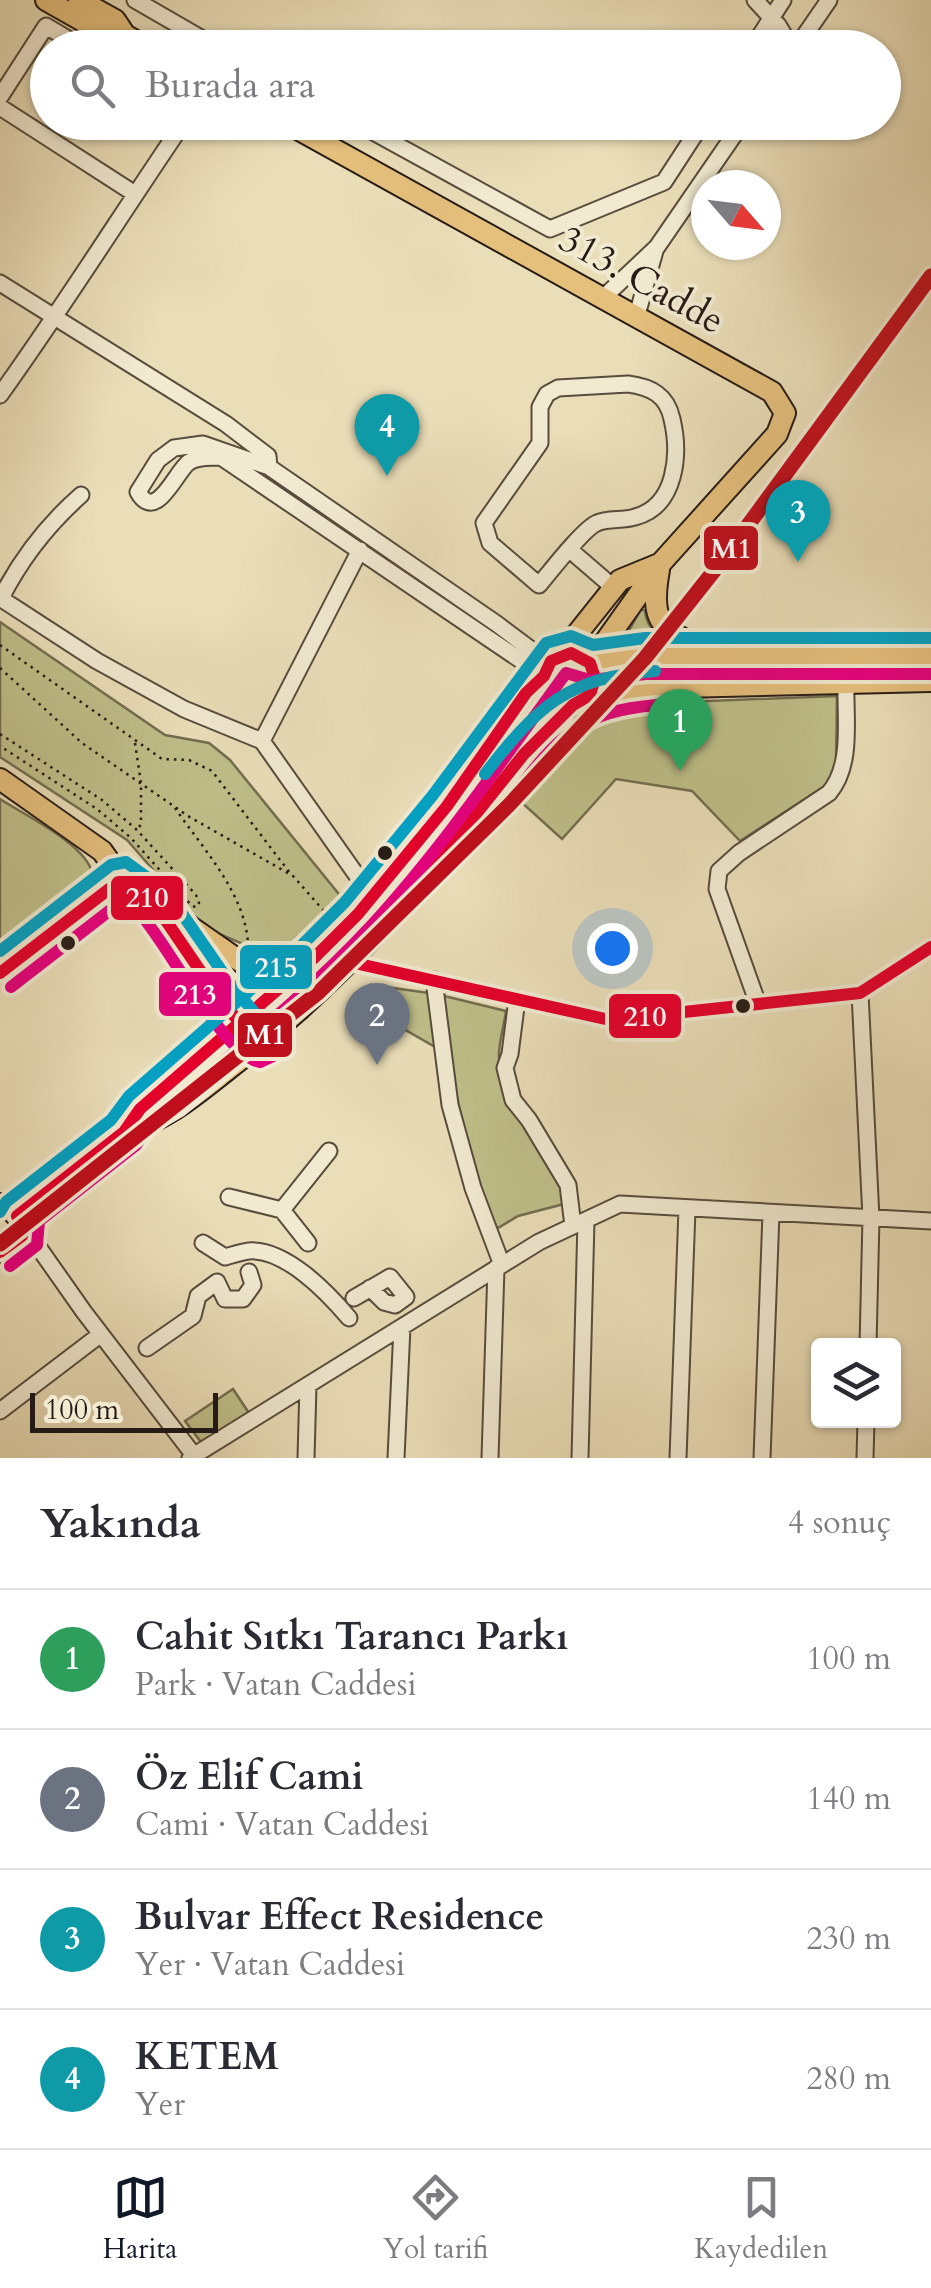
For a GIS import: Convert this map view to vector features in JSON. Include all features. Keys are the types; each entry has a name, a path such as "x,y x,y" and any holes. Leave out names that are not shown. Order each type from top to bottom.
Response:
{"main road":[{"path":"46,0 99,30"},
{"path":"84,2 115,20 122,30"},
{"name":"313. Cadde","path":"318,140 772,392 784,413 777,434 661,563 590,663"},
{"path":"661,563 654,599 659,620 674,635 717,658"},
{"name":"313. Cadde","path":"124,1132 140,1109 341,930 447,806 526,693 617,584 661,563"},
{"path":"0,1252 22,1236 23,1228 6,1206 124,1132 167,1115 259,1045 350,962 428,874 524,754 579,702 595,684 590,663 578,654 551,664 550,696 579,702 642,688 931,681"},
{"path":"590,663 645,656 931,656"},
{"path":"0,779 102,851 122,879 300,1010"},
{"path":"154,903 218,997 259,1045"}],"street":[{"path":"135,0 187,30"},
{"path":"756,0 781,30"},
{"path":"764,30 783,0"},
{"path":"806,0 827,2"},
{"path":"807,30 827,2"},
{"path":"0,98 30,51"},
{"path":"0,107 30,126"},
{"path":"51,140 135,194"},
{"path":"0,395 172,140"},
{"path":"388,140 550,229 664,182 691,140"},
{"path":"604,297 656,247 731,140"},
{"path":"636,315 656,247"},
{"path":"0,283 226,424 268,456 269,467"},
{"path":"628,384 660,394 673,422 673,481 652,508 638,517 595,523 573,547 539,585 490,543 484,523 540,443 540,407 546,394 558,388 628,384"},
{"path":"203,444 360,550 551,664"},
{"path":"221,457 195,458 183,466 158,500 142,499 138,492 158,460 174,448 203,444 269,467 551,664"},
{"path":"81,495 50,522 0,598 97,661 184,709 262,741 372,897"},
{"path":"573,547 617,584"},
{"path":"262,741 360,550"},
{"path":"758,1004 717,890 720,872 739,853 829,793 836,784 844,765 846,684"},
{"path":"0,973 122,879"},
{"path":"350,962 610,1020 860,993 931,947"},
{"path":"434,980 450,1106 499,1266 490,1458"},
{"path":"860,993 872,1218 868,1338"},
{"path":"517,999 505,1068 513,1100 530,1120 568,1185 579,1223 580,1458"},
{"path":"282,1210 329,1151"},
{"path":"229,1197 282,1210 308,1243"},
{"path":"6,1206 193,1457 538,1242 620,1204 931,1221"},
{"path":"678,1458 686,1209"},
{"path":"762,1458 770,1213"},
{"path":"203,1243 224,1257 250,1251 270,1254 333,1286 350,1318"},
{"path":"146,1348 193,1316 198,1296 217,1282 224,1300 244,1299 253,1284 248,1272"},
{"path":"354,1298 370,1288"},
{"path":"396,1458 402,1327"},
{"path":"0,1411 100,1334"},
{"path":"306,1458 308,1385"},
{"path":"865,1458 866,1428"}],"path":[{"path":"0,645 162,759 189,760 212,771 293,876 341,930"},
{"path":"0,668 82,742 174,806 293,876"},
{"path":"0,734 102,800 137,830 200,903 192,906 131,838 97,809 0,746"},
{"path":"135,740 141,824 137,830"},
{"path":"174,806 234,894 248,928 248,945"}],"green space":[{"path":"641,609 655,632 692,652 620,647"},
{"path":"0,622 165,735 209,743 230,760 342,898 324,930 290,964 203,927 127,840 0,757"},
{"path":"610,667 931,671 653,678 610,684"},
{"path":"837,696 836,763 828,784 740,841 692,791 616,779 562,839 510,792 572,720 607,705"},
{"path":"521,714 533,727 398,895 298,1000 289,989 355,929 385,895"},
{"path":"0,799 68,842 88,863 92,874 0,948"},
{"path":"195,949 260,994 245,1009"},
{"path":"372,985 436,994 506,1011 500,1067 514,1102 553,1170 564,1204 518,1216 493,1231 472,1163 448,1058 395,1024"},
{"path":"233,1389 249,1413 201,1442 185,1421"}],"transit line":[{"name":"M1","path":"0,1244 319,992 509,805 645,658 721,562 931,276"},
{"name":"215","path":"0,1212 6,1202 111,1120 129,1096 302,945 345,902 433,795 546,643 571,636 593,645 645,638 931,638"},
{"name":"210","path":"571,653 590,663 595,678 590,695 573,705 524,754 428,874 326,987 178,1108 151,1124 124,1132 140,1109 314,958 358,914 447,806 526,693 544,676 551,661 571,653"},
{"name":"215","path":"485,774 521,730 556,700 599,680 655,671"},
{"name":"213","path":"10,1266 37,1245 39,1221 136,1145 153,1121 292,1003 370,927 447,835 566,673 590,680 646,674 931,674"},
{"name":"213","path":"513,796 573,731 608,713 657,705"},
{"name":"215","path":"0,951 111,865 126,862 167,892 232,986 265,1025"},
{"name":"210","path":"0,973 122,879 154,903 218,997 259,1045"},
{"name":"213","path":"11,987 122,901 152,929 230,1041 260,1062 273,1056"},
{"name":"210","path":"350,962 610,1020 860,993 931,947"},
{"name":"210","path":"0,1252 22,1236 17,1216 124,1132"}],"place":[{"name":"KETEM","path":"387,476"},
{"name":"Bulvar Effect Residence","path":"798,562"},
{"name":"Cahit Sıtkı Tarancı Parkı","path":"680,771"},
{"name":"Öz Elif Cami","path":"377,1065"}]}
